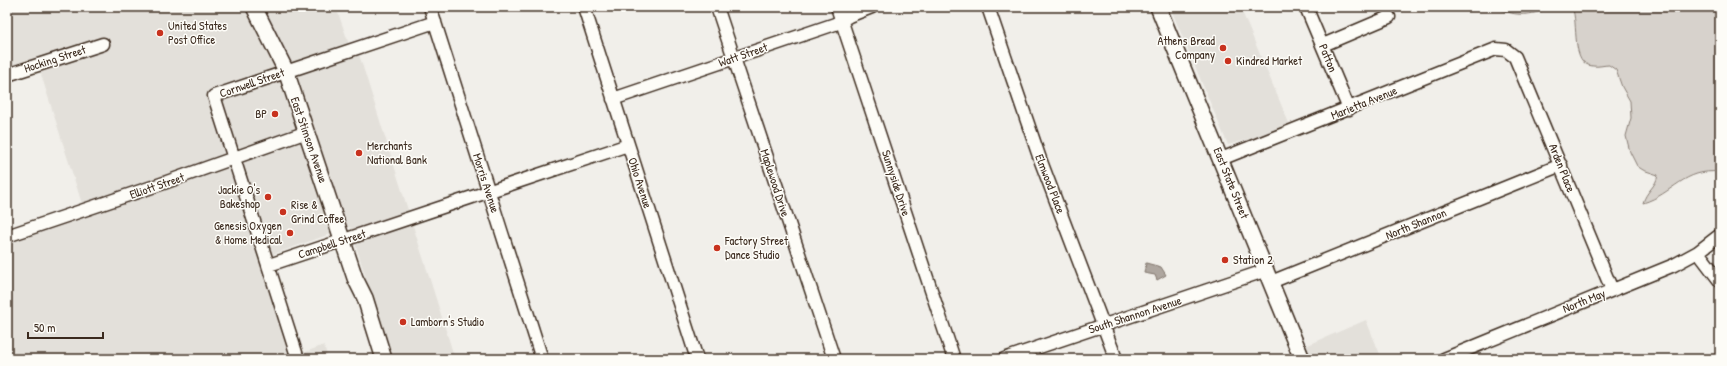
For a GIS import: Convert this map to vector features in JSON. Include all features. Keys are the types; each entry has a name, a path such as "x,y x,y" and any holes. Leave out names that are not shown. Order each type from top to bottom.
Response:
{"main road":[{"name":"East Stimson Avenue","path":"254,7 286,71 355,278 365,298 384,359"},
{"name":"East State Street","path":"1158,7 1302,359"},
{"name":"East Stimson Avenue","path":"355,278 357,300 374,359"}],"street":[{"name":"Morris Avenue","path":"430,7 542,359"},
{"name":"Ohio Avenue","path":"584,7 697,359"},
{"name":"Maplewood Drive","path":"717,7 834,359"},
{"name":"Sunnyside Drive","path":"837,7 954,359"},
{"name":"Watt Street","path":"613,99 835,24 872,7"},
{"name":"Elmwood Place","path":"988,7 1040,159 1105,325 1116,359"},
{"name":"Patton","path":"1306,7 1349,109"},
{"path":"1323,45 1389,17"},
{"name":"Cornwell Street","path":"268,265 214,96 435,22"},
{"name":"Hocking Street","path":"7,75 103,44"},
{"name":"Marietta Avenue","path":"1221,159 1496,49 1506,50"},
{"name":"Arden Place","path":"1506,50 1515,57 1612,290"},
{"name":"Elliott Street","path":"7,236 234,159 307,132"},
{"path":"489,192 628,145"},
{"name":"North Shannon","path":"1269,276 1561,165"},
{"name":"Campbell Street","path":"268,265 489,192"},
{"name":"North May","path":"1444,359 1674,265 1698,252 1720,235"},
{"path":"1698,252 1720,281"},
{"path":"268,265 298,359"},
{"name":"South Shannon Avenue","path":"1004,359 1105,325 1269,276"}],"shaded area":[{"path":"7,7 336,7 351,50 357,48 455,359 391,359 350,227 271,255 295,356 324,345 328,359 7,359 7,236 84,210 38,65 14,72 7,49"},
{"path":"1170,7 1240,7 1291,128 1228,145"},
{"path":"1502,7 1550,7 1538,12 1514,14 1502,10"},
{"path":"1572,7 1720,7 1720,172 1697,174 1679,183 1663,194 1643,203 1658,175 1643,170 1637,166 1630,152 1626,136 1631,118 1630,101 1622,87 1616,70 1609,65 1595,66 1586,64 1581,59 1576,42"},
{"path":"1146,263 1161,267 1166,275 1157,280 1155,275 1144,273"},
{"path":"1366,320 1382,359 1295,359 1292,352"}],"place":[{"name":"United States Post Office","path":"160,33"},
{"name":"Athens Bread Company","path":"1223,48"},
{"name":"Kindred Market","path":"1228,61"},
{"name":"BP","path":"275,114"},
{"name":"Merchants National Bank","path":"359,153"},
{"name":"Jackie O's Bakeshop","path":"268,197"},
{"name":"Rise & Grind Coffee","path":"283,212"},
{"name":"Genesis Oxygen & Home Medical","path":"290,233"},
{"name":"Factory Street Dance Studio","path":"717,248"},
{"name":"Station 2","path":"1225,260"},
{"name":"Lamborn's Studio","path":"403,322"}]}
